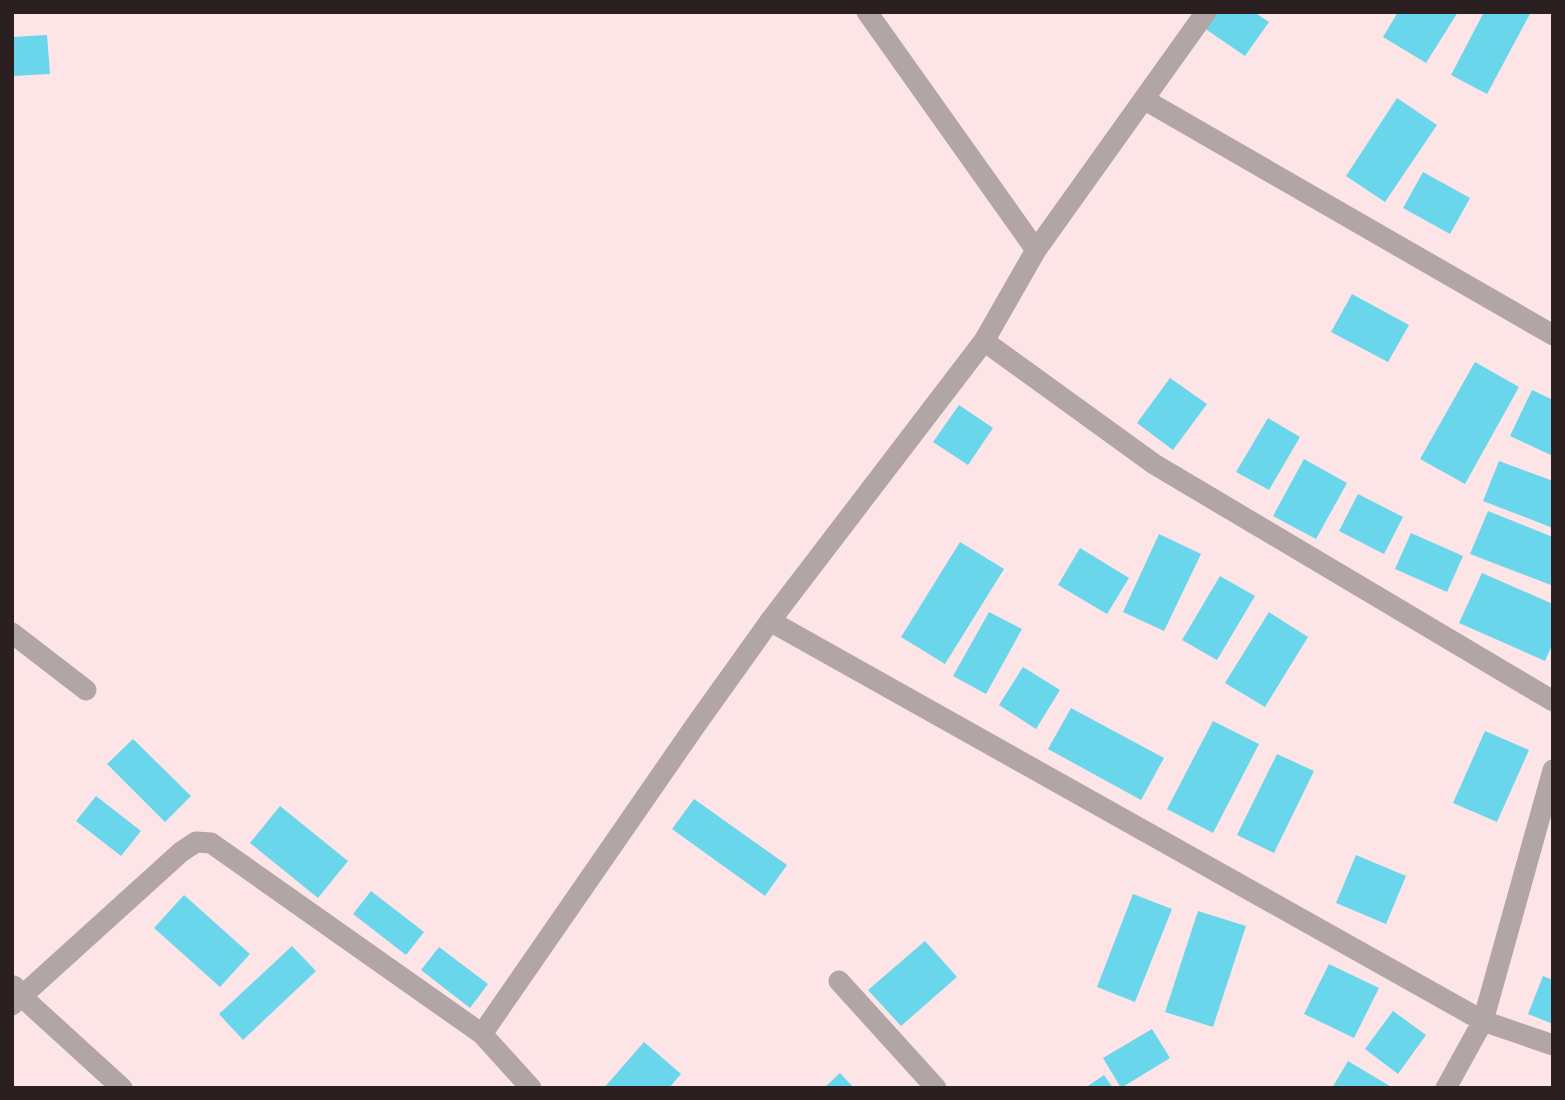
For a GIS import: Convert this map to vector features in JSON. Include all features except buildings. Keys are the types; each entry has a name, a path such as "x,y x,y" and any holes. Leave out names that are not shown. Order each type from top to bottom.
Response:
{"street":[{"path":"867,12 1035,250"},
{"path":"482,1034 770,621 984,341 1035,250 1206,12"},
{"path":"1145,100 1553,335"},
{"path":"984,341 1154,464 1553,701"},
{"path":"770,621 1483,1021 1553,1045"},
{"path":"12,632 86,690"},
{"path":"1446,1088 1483,1021 1553,770"},
{"path":"121,1088 15,995 196,842 211,843 482,1034 531,1088"},
{"path":"839,981 936,1088"}]}
